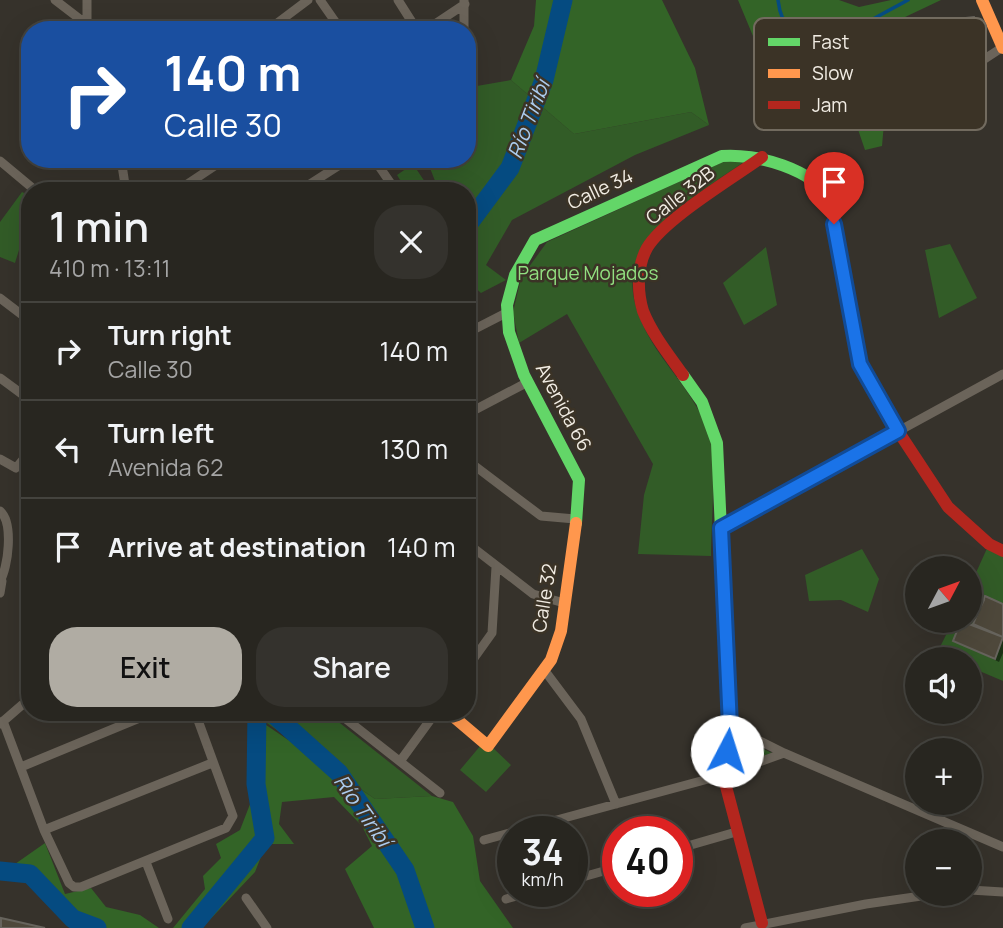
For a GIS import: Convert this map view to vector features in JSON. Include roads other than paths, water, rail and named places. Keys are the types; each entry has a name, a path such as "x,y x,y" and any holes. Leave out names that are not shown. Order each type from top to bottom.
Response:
{"street":[{"path":"55,0 80,21"},
{"path":"86,21 87,0"},
{"path":"280,21 309,0"},
{"path":"320,0 335,21"},
{"path":"398,0 411,21"},
{"path":"982,0 1003,48 986,59"},
{"path":"439,21 465,2"},
{"path":"464,21 465,2"},
{"name":"Calle 34","path":"506,313 525,252 536,240 722,156 741,152 762,157 797,173 815,183 831,201 840,268 860,364 898,431 948,507 989,544 1003,551"},
{"name":"Calle 32B","path":"721,528 717,443 702,402 659,341 643,310 638,276 647,248 663,229 762,157"},
{"path":"0,161 25,182"},
{"path":"191,182 212,168"},
{"path":"313,182 335,168"},
{"path":"197,178 198,182"},
{"path":"0,298 21,314"},
{"path":"476,328 506,313"},
{"name":"Avenida 66","path":"506,313 516,357 579,480 575,519"},
{"path":"762,923 723,775 730,726 721,528 1003,374"},
{"path":"0,378 21,393"},
{"path":"476,409 528,382"},
{"path":"0,459 16,468 21,462"},
{"path":"476,467 541,516 575,519"},
{"path":"0,511 8,521 0,593"},
{"name":"Calle 32","path":"459,721 488,746 545,671 561,631 575,519"},
{"path":"476,550 533,594 564,603"},
{"path":"476,655 492,633 496,567"},
{"path":"545,671 581,719 616,804"},
{"path":"21,706 2,722 44,830 74,887 146,862 226,828 233,816 198,721"},
{"path":"21,767 132,721"},
{"path":"355,721 440,793"},
{"path":"401,760 429,721"},
{"path":"730,726 784,753 1003,847"},
{"path":"572,816 723,775 784,753"},
{"path":"44,830 212,763"},
{"path":"693,844 736,832"},
{"path":"484,840 497,837"},
{"path":"146,862 168,919"},
{"path":"982,891 1003,892"},
{"path":"246,898 267,928"},
{"path":"745,928 905,899"}],"waterway":[{"name":"Río Tiribí","path":"476,214 510,168 544,80 563,0"},
{"path":"778,0 782,18"},
{"path":"875,18 908,0"},
{"path":"191,928 265,838 256,784 257,721"},
{"name":"Río Tiribí","path":"281,721 339,773 405,870 425,928"},
{"path":"0,871 30,874 73,919 97,928"}],"park label":[{"name":"Parque Mojados","path":"588,273"}]}
